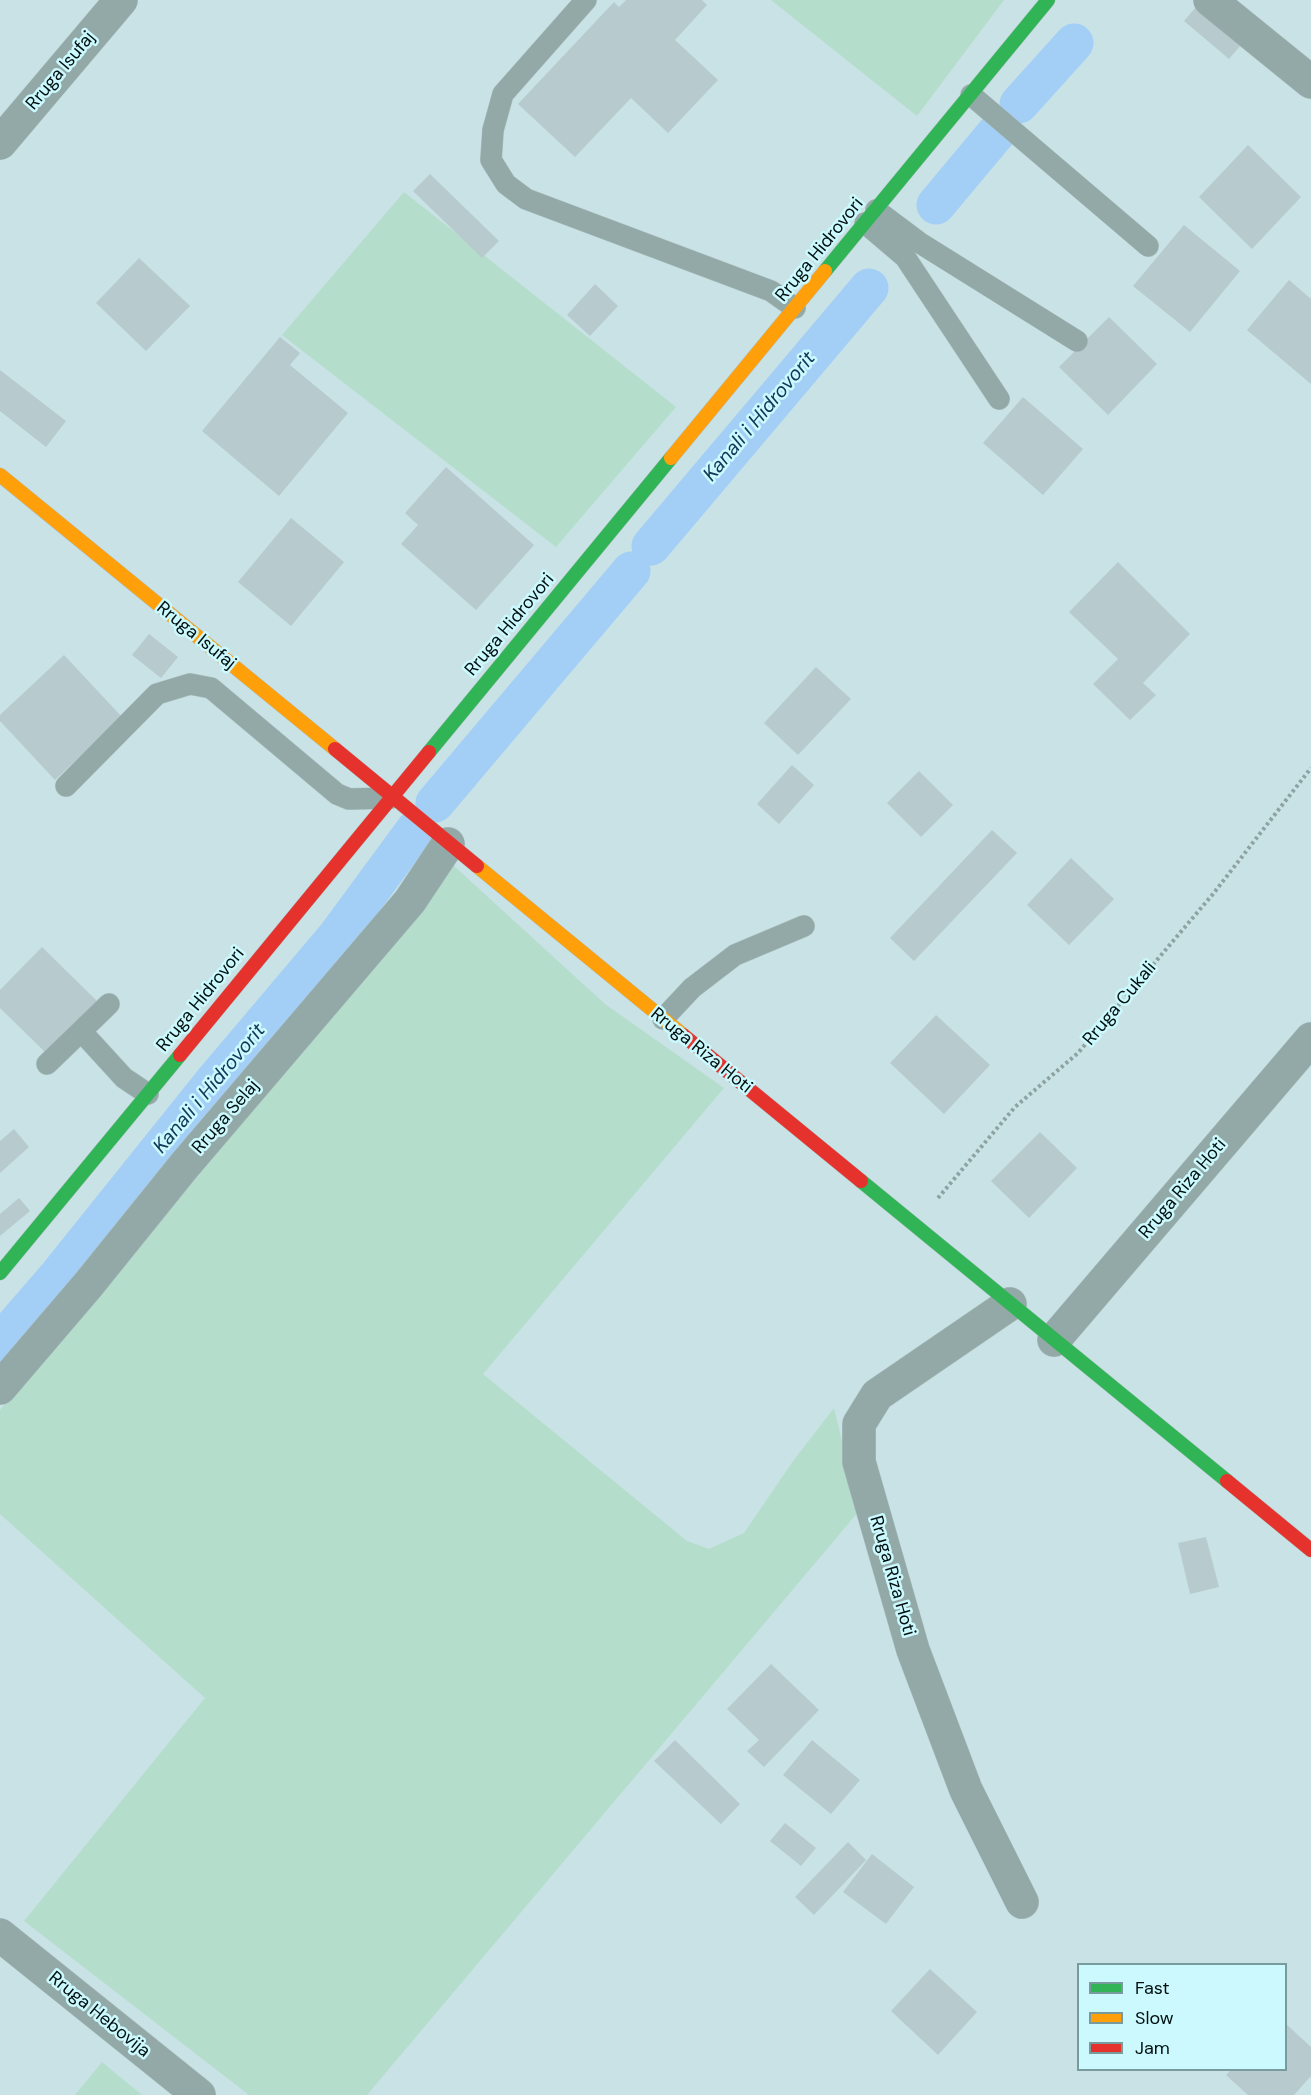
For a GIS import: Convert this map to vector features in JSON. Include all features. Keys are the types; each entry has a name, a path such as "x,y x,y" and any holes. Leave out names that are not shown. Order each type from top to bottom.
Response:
{"street":[{"name":"Rruga Isufaj","path":"0,143 121,0"},
{"path":"1210,0 1311,82"},
{"name":"Rruga Hidrovori","path":"0,1273 971,95 1038,4"},
{"name":"Rruga Isufaj","path":"0,475 391,798"},
{"name":"Rruga Riza Hoti","path":"391,798 1311,1550"},
{"name":"Rruga Selaj","path":"0,1388 88,1285 184,1166 410,901 448,844"},
{"name":"Rruga Riza Hoti","path":"1054,1340 1311,1039"},
{"name":"Rruga Riza Hoti","path":"1010,1304 877,1395 859,1424 859,1462 914,1650 966,1790 1022,1902"},
{"name":"Rruga Hebovija","path":"0,1935 199,2095"}],"lane":[{"path":"586,0 503,93 494,130 491,160 506,184 526,199 771,291 795,308"},
{"path":"971,95 1148,246"},
{"path":"870,217 920,243 1077,341"},
{"path":"870,217 905,257 999,399"},
{"path":"66,786 158,694 190,684 211,688 337,794 349,799 391,798"},
{"path":"663,1019 692,988 735,955 804,926"},
{"path":"47,1064 109,1004"},
{"path":"81,1031 124,1078 147,1094"}],"path":[{"name":"Rruga Cukali","path":"914,1226 1015,1107 1078,1053 1213,894 1311,768"}],"green space":[{"path":"771,0 1004,0 917,116"},
{"path":"404,192 676,407 556,547 282,335"},
{"path":"453,865 605,1004 724,1088 483,1374 687,1541 709,1549 744,1533 793,1461 834,1408 859,1511 367,2095 249,2095 24,1921 205,1698 0,1514 0,1410 124,1266 148,1224"},
{"path":"102,2062 142,2095 75,2095"}],"building":[{"path":"626,0 702,0 707,5 675,40 718,80 668,133 631,98 575,157 518,104 614,2 619,7"},
{"path":"1202,0 1247,38 1229,59 1184,21"},
{"path":"1248,145 1301,197 1252,249 1199,197"},
{"path":"430,174 499,241 482,258 413,191"},
{"path":"1184,225 1240,271 1190,332 1133,286"},
{"path":"139,258 190,306 146,351 96,303"},
{"path":"1289,280 1311,299 1311,384 1247,330"},
{"path":"595,284 618,306 590,336 567,315"},
{"path":"1109,317 1157,364 1108,415 1059,367"},
{"path":"280,337 300,353 290,365 348,413 279,496 202,431"},
{"path":"0,370 66,421 46,447 0,411"},
{"path":"1023,397 1083,449 1043,495 983,443"},
{"path":"446,467 534,545 476,610 401,544 418,525 405,513"},
{"path":"291,518 344,562 291,626 238,582"},
{"path":"1118,562 1190,634 1143,683 1156,695 1130,720 1093,684 1118,659 1069,612"},
{"path":"149,634 178,657 161,678 132,655"},
{"path":"64,655 122,717 55,780 0,721 0,715"},
{"path":"816,667 851,699 798,755 764,723"},
{"path":"792,765 814,785 779,824 757,804"},
{"path":"919,771 953,805 921,837 887,803"},
{"path":"992,830 1017,853 914,961 890,938"},
{"path":"1071,858 1114,899 1069,945 1027,905"},
{"path":"42,947 98,1002 46,1053 0,1008 0,990"},
{"path":"936,1015 990,1065 944,1114 890,1063"},
{"path":"14,1129 29,1147 0,1173 0,1141"},
{"path":"1040,1132 1077,1168 1029,1218 991,1181"},
{"path":"19,1198 30,1211 0,1236 0,1214"},
{"path":"1206,1537 1219,1587 1190,1594 1178,1543"},
{"path":"771,1664 819,1710 764,1767 747,1751 759,1740 727,1709"},
{"path":"675,1740 740,1804 721,1824 654,1761"},
{"path":"812,1740 860,1780 831,1814 783,1775"},
{"path":"785,1823 816,1848 801,1866 770,1841"},
{"path":"848,1842 866,1860 814,1915 795,1897"},
{"path":"872,1854 914,1887 886,1924 843,1892"},
{"path":"930,1969 977,2012 938,2055 891,2011"},
{"path":"1287,2025 1311,2047 1311,2076 1294,2095 1248,2095 1226,2075 1230,2071 1287,2071"}],"waterway":[{"name":"Kanali i Hidrovorit","path":"1019,104 1074,43"},
{"name":"Kanali i Hidrovorit","path":"936,205 997,132"},
{"name":"Kanali i Hidrovorit","path":"651,546 869,288"},
{"name":"Kanali i Hidrovorit","path":"435,803 631,571"},
{"name":"Kanali i Hidrovorit","path":"0,1343 58,1276 216,1079 337,936 415,830"}],"traffic: fast":[{"path":"825,271 1048,0"},
{"path":"429,752 671,458"},
{"path":"0,1273 180,1055"},
{"path":"861,1181 1227,1481"}],"traffic: slow":[{"path":"671,458 825,271"},
{"path":"0,475 335,749"},
{"path":"477,866 683,1035"}],"traffic: jam":[{"path":"335,749 477,866"},
{"path":"180,1055 429,752"},
{"path":"683,1035 861,1181"},
{"path":"1227,1481 1311,1550"}]}
